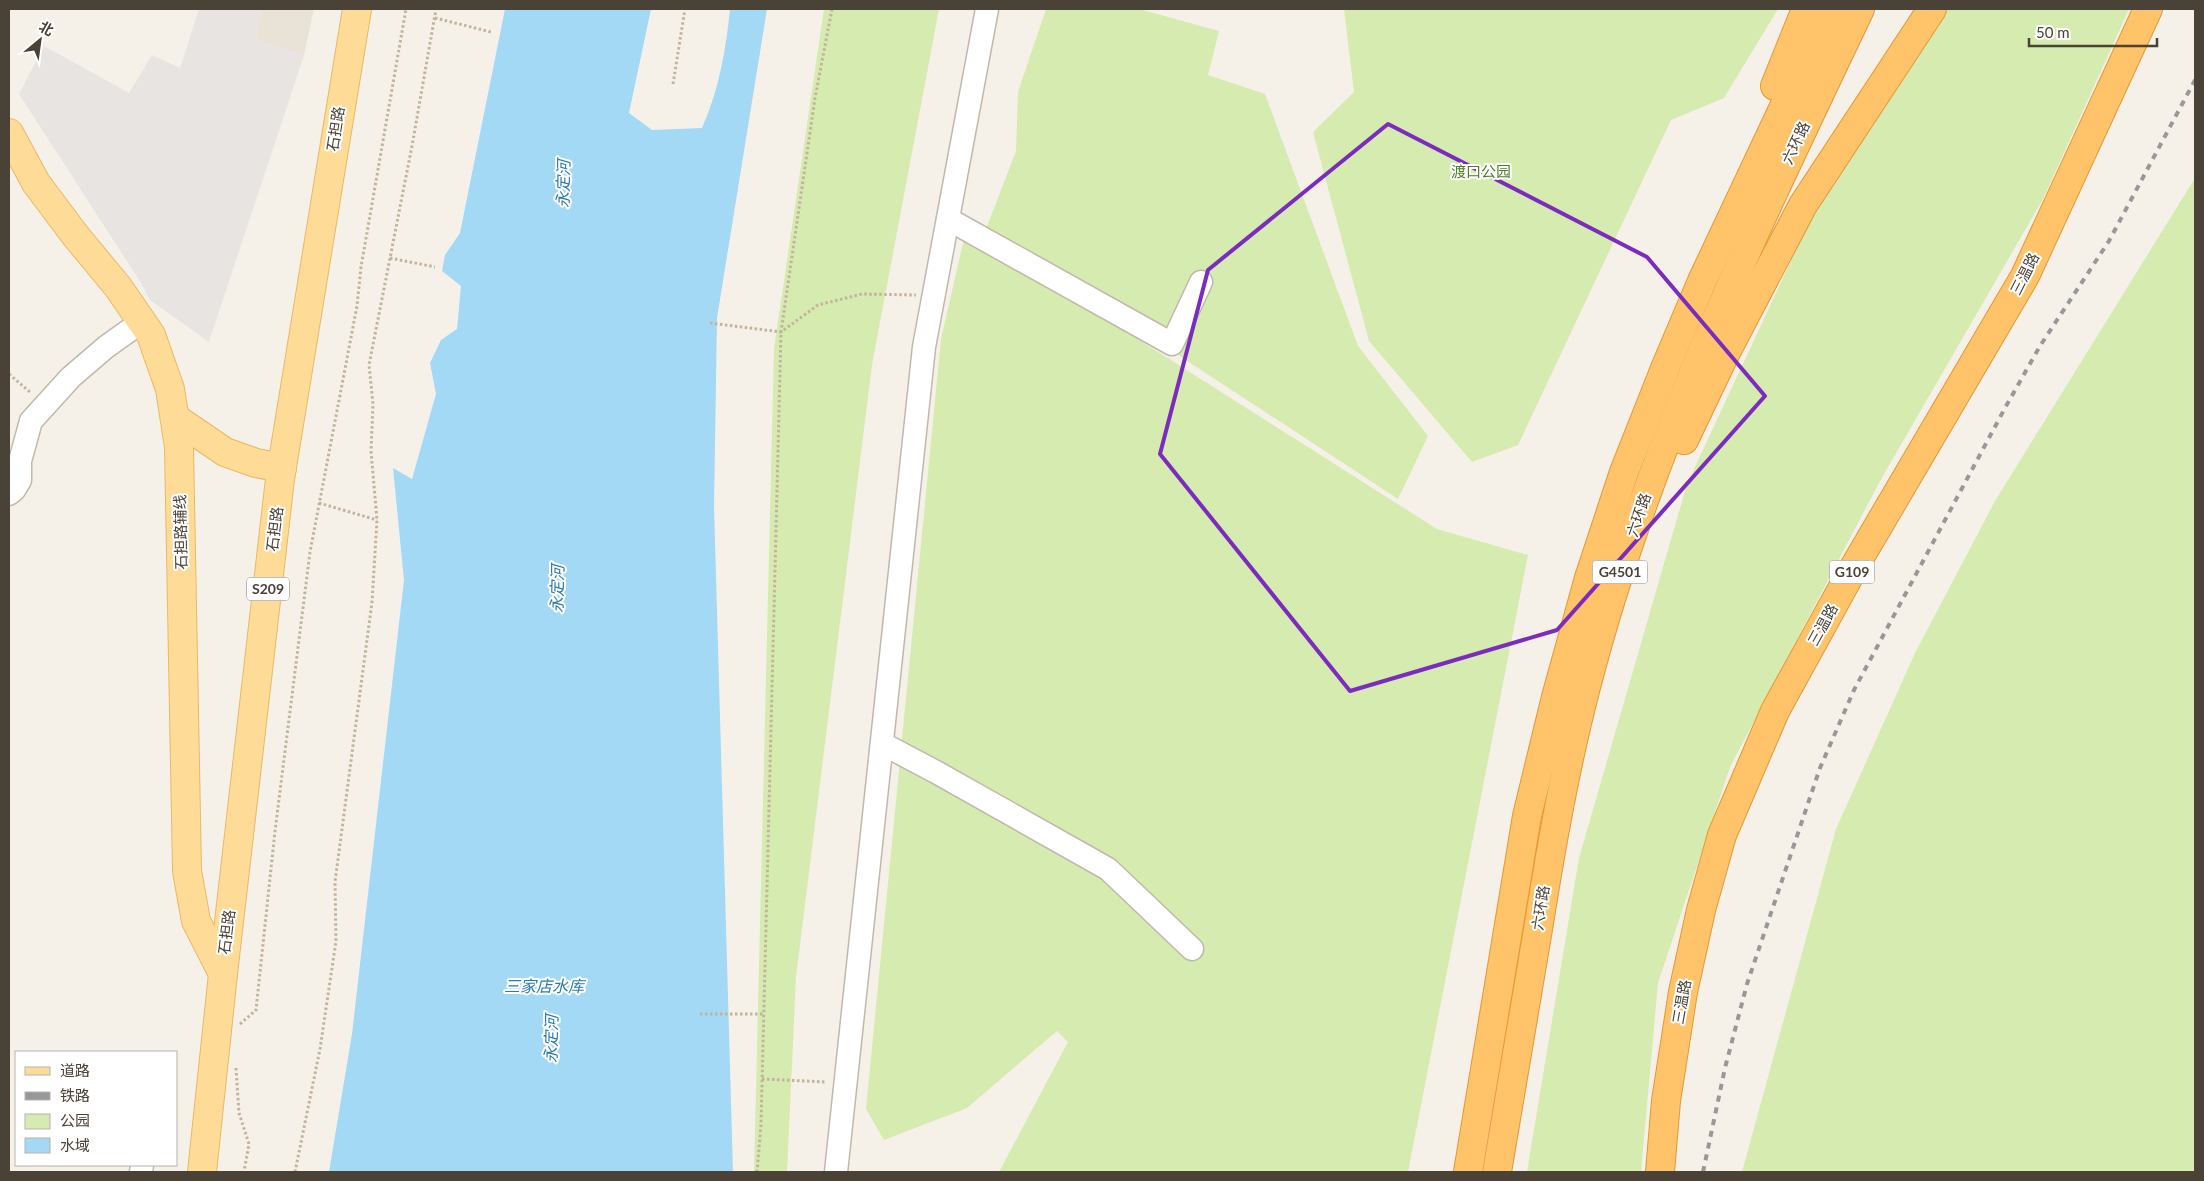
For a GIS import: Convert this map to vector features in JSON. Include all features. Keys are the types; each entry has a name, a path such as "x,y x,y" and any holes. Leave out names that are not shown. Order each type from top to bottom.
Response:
{"highway":[{"path":"1702,281 1806,9"},
{"name":"六环路","path":"1468,1172 1527,816 1556,697 1589,578 1624,472 1702,281 1830,9"},
{"name":"六环路","path":"1497,1172 1561,789 1586,686 1621,569 1652,474 1721,304 1860,9"},
{"path":"1621,569 1726,354 1803,205 1932,9"},
{"name":"三温路","path":"1660,1172 1666,1102 1683,992 1701,910 1722,835 1775,711 1853,569 2025,276 2148,9"}],"main road":[{"name":"石担路","path":"202,1172 222,974 282,468 357,9"},
{"name":"石担路辅线","path":"9,133 36,183 75,235 118,287 150,335 170,389 179,447 187,871 196,921 222,974"},
{"path":"175,418 225,452 256,464 282,468"}],"street":[{"path":"836,1172 924,347 987,9"},
{"path":"948,219 1172,344 1201,282"},
{"path":"9,494 20,480 20,461 30,421 72,377 106,347 141,322"},
{"path":"883,744 1108,869 1192,949"}],"path":[{"path":"217,1024 237,1026 256,1010 276,822 310,552 357,306 361,267 406,9"},
{"path":"295,1172 320,1049 336,941 335,882 372,602 377,520 371,451 374,404 370,366 436,9"},
{"path":"673,84 685,9"},
{"path":"757,1172 762,1080 781,332 815,98 832,9"},
{"path":"435,18 491,32"},
{"path":"390,258 435,267"},
{"path":"710,323 781,332 818,305 862,294 915,295 934,298"},
{"path":"9,374 22,387 47,403"},
{"path":"319,503 377,520"},
{"path":"700,1014 763,1014"},
{"path":"235,1061 238,1077 239,1113 249,1144 244,1172"},
{"path":"762,1080 845,1083"}],"highlighted area":[{"path":"1388,124 1647,257 1765,396 1557,630 1350,691 1160,454 1208,270"}],"shaded area":[{"path":"199,9 262,9 256,39 304,55 209,342 150,300 141,283 19,94 44,46 129,93 152,55 180,68"},
{"path":"262,9 314,9 304,55 256,39"}],"green space":[{"path":"824,9 939,9 872,365 796,977 787,1172 754,1172 774,349"},
{"path":"1046,9 1139,9 1219,31 1208,75 1265,94 1358,346 1428,436 1398,499 986,229 1016,151 1018,92"},
{"name":"渡口公园","path":"1344,9 1778,9 1724,98 1671,120 1518,445 1472,462 1369,341 1313,132 1354,92"},
{"path":"1913,9 2129,9 2043,199 1880,481 1730,767 1658,983 1641,1172 1527,1172 1579,858 1687,484 1815,209"},
{"path":"2195,178 2195,1172 1742,1172 1836,829 1915,653 1995,501"},
{"path":"966,230 1437,529 1528,555 1408,1172 999,1172 1068,1042 1057,1031 967,1108 884,1140 866,1109 941,339"}],"water":[{"name":"三家店水库","path":"505,9 651,9 629,113 652,130 702,128 713,99 721,69 730,9 767,9 717,318 714,506 733,1172 329,1172 352,1034 404,580 393,468 412,479 436,394 430,363 441,340 457,329 461,286 442,271 445,255 460,233"}],"railway":[{"path":"1703,1172 1725,1068 1747,984 1820,768 1854,690 2005,408 2040,346 2109,241 2195,80"}],"water label":[{"name":"永定河","path":"563,184"},
{"name":"永定河","path":"557,589"},
{"name":"永定河","path":"551,1039"}]}
